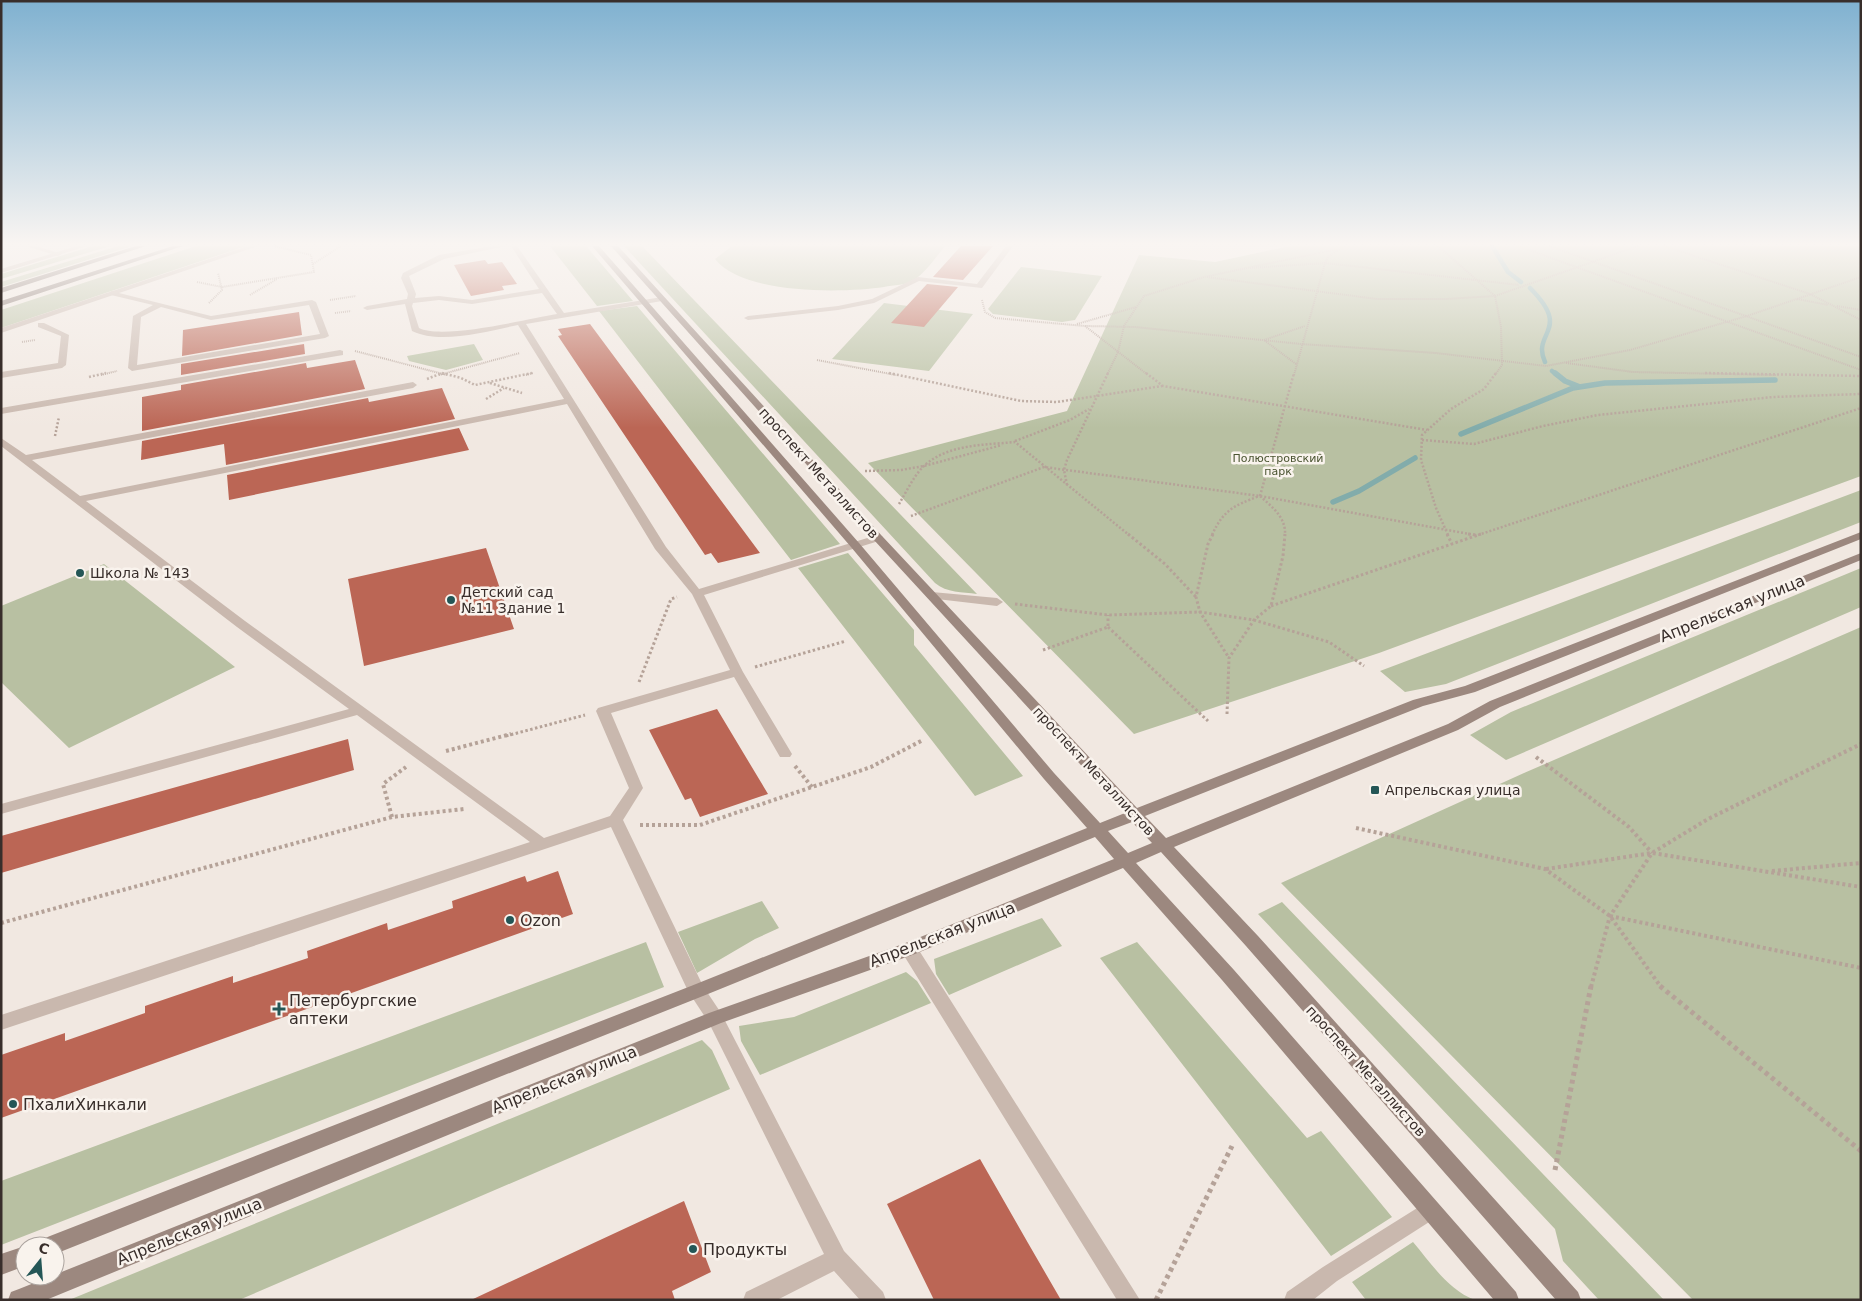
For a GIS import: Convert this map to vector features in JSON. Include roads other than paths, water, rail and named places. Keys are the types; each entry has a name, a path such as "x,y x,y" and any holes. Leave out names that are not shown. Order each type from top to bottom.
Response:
{"street":[{"path":"1,332 74,307"},
{"path":"157,307 137,316 132,368 324,336 314,307"},
{"path":"161,307 211,318 282,307"},
{"path":"368,308 376,307"},
{"path":"408,307 415,329 422,333 453,334 615,307"},
{"path":"555,307 561,315"},
{"name":"проспект Металлистов","path":"649,307 855,545 1050,776 1228,976 1508,1300"},
{"name":"проспект Металлистов","path":"669,307 878,538 1252,941 1570,1300"},
{"path":"748,318 845,307"},
{"path":"521,323 662,549 697,593 737,672 785,754"},
{"path":"1,375 62,365 66,335 41,325"},
{"path":"1,411 62,399 340,353"},
{"path":"26,458 413,385"},
{"path":"80,500 570,401"},
{"path":"1,441 26,458 357,711 541,844"},
{"name":"Апрельская улица","path":"65,1240 697,991 1418,703 1470,689 1861,535"},
{"path":"697,593 878,538"},
{"name":"Апрельская улица","path":"19,1300 715,1018 909,949 1453,727 1495,704 1861,556"},
{"path":"932,596 996,602"},
{"path":"1,1023 615,820 636,788 603,711 737,672"},
{"path":"1,809 357,711"},
{"path":"615,820 697,991 715,1018 837,1258 875,1300"},
{"path":"909,949 1129,1300"},
{"path":"1295,1300 1330,1274 1430,1210"},
{"path":"754,1300 837,1258"},
{"path":"1,1265 15,1260"}],"waterway":[{"path":"1545,307 1549,313 1550,322 1543,344 1542,352 1545,362"},
{"path":"1552,371 1557,375"},
{"path":"1555,373 1565,381 1580,387"},
{"path":"1580,387 1605,383 1775,380"},
{"path":"1461,434 1573,388 1580,387"},
{"path":"1333,502 1359,491 1415,458"}],"place":[{"name":"Школа № 143","path":"80,573"},
{"name":"Детский сад №11 Здание 1","path":"451,600"},
{"name":"Апрельская улица","path":"1375,790"},
{"name":"Ozon","path":"510,920"},
{"name":"Петербургские аптеки","path":"279,1009"},
{"name":"ПхалиХинкали","path":"13,1104"},
{"name":"Продукты","path":"693,1249"}],"park label":[{"name":"Полюстровский парк","path":"1278,464"}]}
